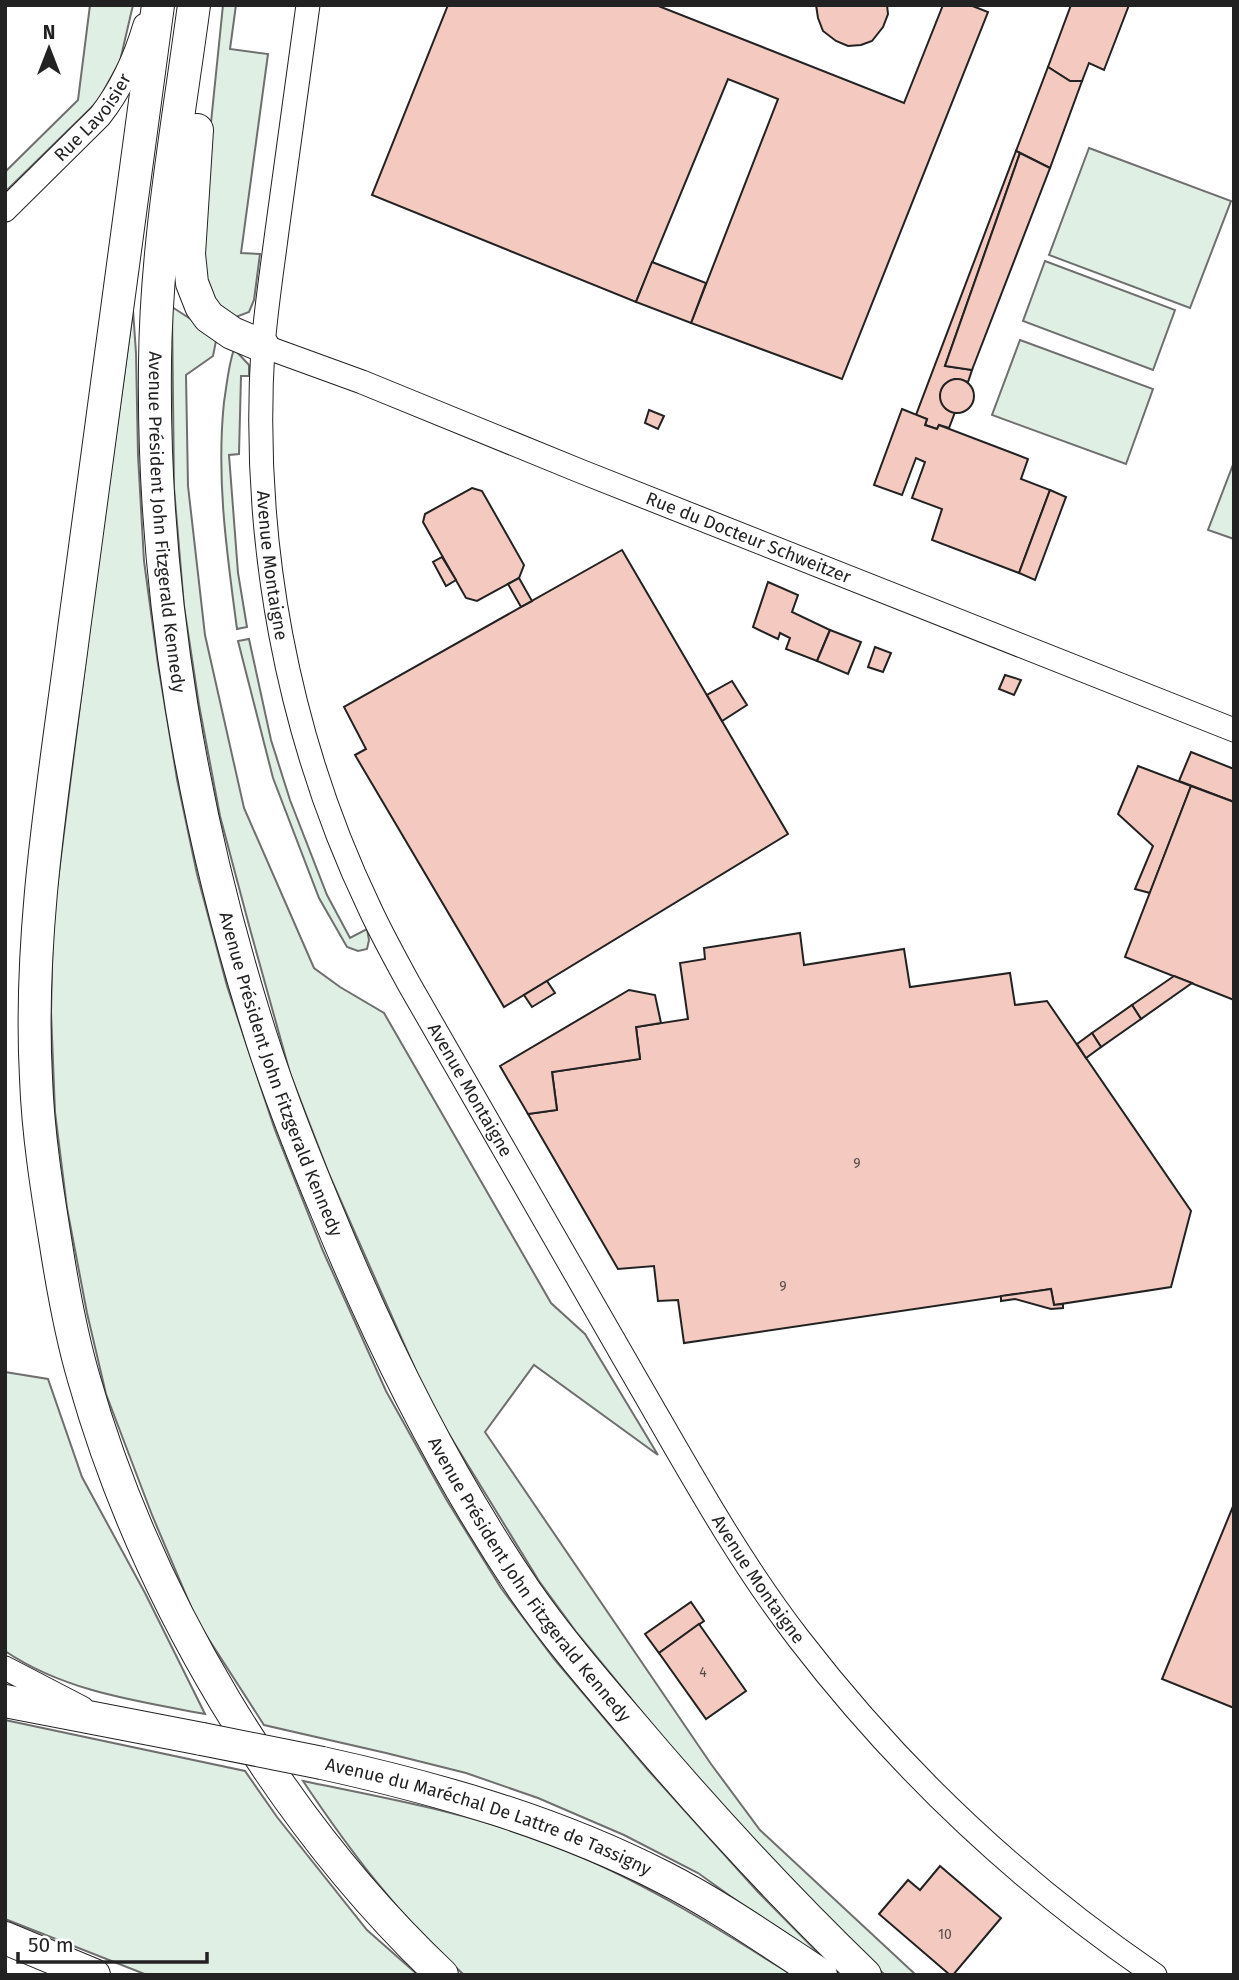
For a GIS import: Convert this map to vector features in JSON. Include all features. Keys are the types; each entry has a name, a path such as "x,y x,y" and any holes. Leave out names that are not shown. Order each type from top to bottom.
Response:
{"main road":[{"path":"158,5 38,920 34,1001 36,1078 50,1213 73,1337 90,1402 130,1510 182,1622 246,1733 311,1829 403,1938 442,1975"},
{"name":"Avenue Président John Fitzgerald Kennedy","path":"194,5 166,220 157,318 155,387 159,500 174,656 192,758 225,908 270,1063 347,1262 385,1345 446,1463 520,1584 594,1680 716,1823 865,1975"},
{"path":"208,5 189,254 192,283 201,306 209,317 232,333 263,346"},
{"name":"Avenue du Maréchal De Lattre de Tassigny","path":"5,1701 322,1763 466,1799 525,1818 592,1844 691,1892 821,1975"},
{"path":"5,1938 94,1975"}],"street":[{"name":"Rue Lavoisier","path":"5,210 110,104 137,52 150,5"},
{"name":"Avenue Montaigne","path":"308,5 263,346 261,430 265,514 278,618 310,753 336,829 369,908 397,962 701,1491 757,1580 799,1640 877,1733 976,1833 1072,1914 1155,1975"},
{"name":"Rue du Docteur Schweitzer","path":"263,346 362,382 1234,730"},
{"path":"5,1668 110,1722"}],"green space":[{"path":"90,5 133,5 120,61 98,101 5,192 5,172 78,100"},
{"path":"223,5 236,5 230,49 268,54 241,253 260,254 254,300 249,312 236,317 222,309 208,290 200,265 204,191"},
{"path":"1089,148 1231,201 1190,308 1049,255"},
{"path":"1045,261 1175,310 1153,370 1023,321"},
{"path":"172,307 217,336 213,356 186,375 188,486 205,635 244,808 314,968 384,1013 551,1303 585,1334 658,1455 534,1365 485,1432 711,1764 760,1830 916,1975 885,1975 726,1814 577,1633 539,1581 431,1405 329,1174 290,1073 220,816 184,606 174,488"},
{"path":"133,310 144,561 177,779 197,874 227,986 275,1130 323,1251 386,1391 446,1499 501,1588 554,1659 648,1770 758,1892 838,1973 698,1873 624,1835 538,1798 466,1773 264,1725 197,1621 152,1515 106,1394 87,1313 67,1208 55,1112 51,1012 53,920"},
{"path":"1020,340 1153,389 1126,464 992,415"},
{"path":"234,349 249,365 249,376 241,376 239,454 229,455 238,573 247,627 237,629 224,516 221,459 224,402"},
{"path":"1234,462 1234,539 1208,530"},
{"path":"249,639 271,740 290,800 327,895 350,938 367,929 367,949 358,951 347,947 319,898 273,778 238,641"},
{"path":"5,1372 48,1379 82,1477 145,1593 205,1714 101,1693 51,1676 5,1651"},
{"path":"5,1720 245,1771 277,1817 367,1930 418,1975 147,1975 5,1919"},
{"path":"303,1781 459,1815 550,1844 644,1887 792,1975 464,1975 419,1931 378,1883"}],"building":[{"path":"448,5 656,5 904,103 943,5 970,5 988,12 842,379 691,323 778,99 728,79 636,302 372,195"},
{"path":"816,5 887,5 888,14 883,27 872,41 848,46 823,31"},
{"path":"1071,5 1129,5 1104,70 1089,63 1082,81 1070,81 1048,67"},
{"path":"1048,67 1070,81 1082,81 1050,168 1016,151"},
{"path":"1016,151 1020,153 945,366 972,370 968,382 955,379 944,385 940,395 942,403 946,409 955,412 949,428 939,425 937,429 925,425 927,419 916,415"},
{"path":"1020,153 1050,168 972,370 945,366"},
{"path":"652,262 706,283 691,323 636,302"},
{"path":"957,379 969,384 974,396 969,408 957,413 945,408 940,396 945,384"},
{"path":"902,409 927,419 925,425 937,429 939,425 1028,459 1021,479 1050,490 1019,573 932,540 942,509 912,498 925,462 916,458 902,495 874,485"},
{"path":"649,410 664,416 658,429 645,423"},
{"path":"472,488 482,491 524,565 519,578 477,601 466,598 423,522 425,514"},
{"path":"1050,490 1066,497 1035,580 1019,573"},
{"path":"622,550 788,834 504,1007 355,755 366,749 344,707"},
{"path":"442,557 456,580 446,586 433,562"},
{"path":"519,578 532,601 521,607 508,584"},
{"path":"768,582 798,595 792,612 830,630 817,661 786,649 790,638 780,633 778,639 753,627"},
{"path":"830,630 861,642 848,674 817,661"},
{"path":"875,647 891,653 883,672 868,667"},
{"path":"1005,675 1021,680 1014,695 999,689"},
{"path":"732,681 747,705 722,721 707,695"},
{"path":"1191,752 1234,769 1234,802 1179,781"},
{"path":"1138,766 1191,786 1150,893 1135,889 1153,846 1118,814"},
{"path":"1191,786 1234,802 1234,1000 1125,957"},
{"path":"800,933 804,965 904,949 910,987 1010,973 1015,1005 1047,1001 1191,1211 1171,1287 1054,1305 1051,1289 684,1343 678,1300 658,1301 654,1266 618,1269 528,1114 557,1110 552,1072 640,1059 636,1027 688,1019 680,963 705,959 704,948"},
{"path":"1174,976 1192,983 1141,1019 1132,1005"},
{"path":"547,981 555,993 532,1007 524,995"},
{"path":"629,990 655,995 661,1023 636,1027 640,1059 552,1072 557,1110 528,1114 500,1066"},
{"path":"1132,1005 1141,1019 1101,1047 1092,1033"},
{"path":"1092,1033 1101,1047 1086,1058 1077,1044"},
{"path":"1051,1289 1054,1305 1063,1304 1063,1308 1051,1309 1015,1299 1001,1301 1001,1296"},
{"path":"1234,1504 1234,1708 1162,1679"},
{"path":"691,1602 704,1621 659,1653 645,1634"},
{"path":"699,1624 746,1691 706,1719 659,1653"},
{"path":"940,1866 1001,1918 953,1975 879,1914 908,1880 920,1890"}]}
